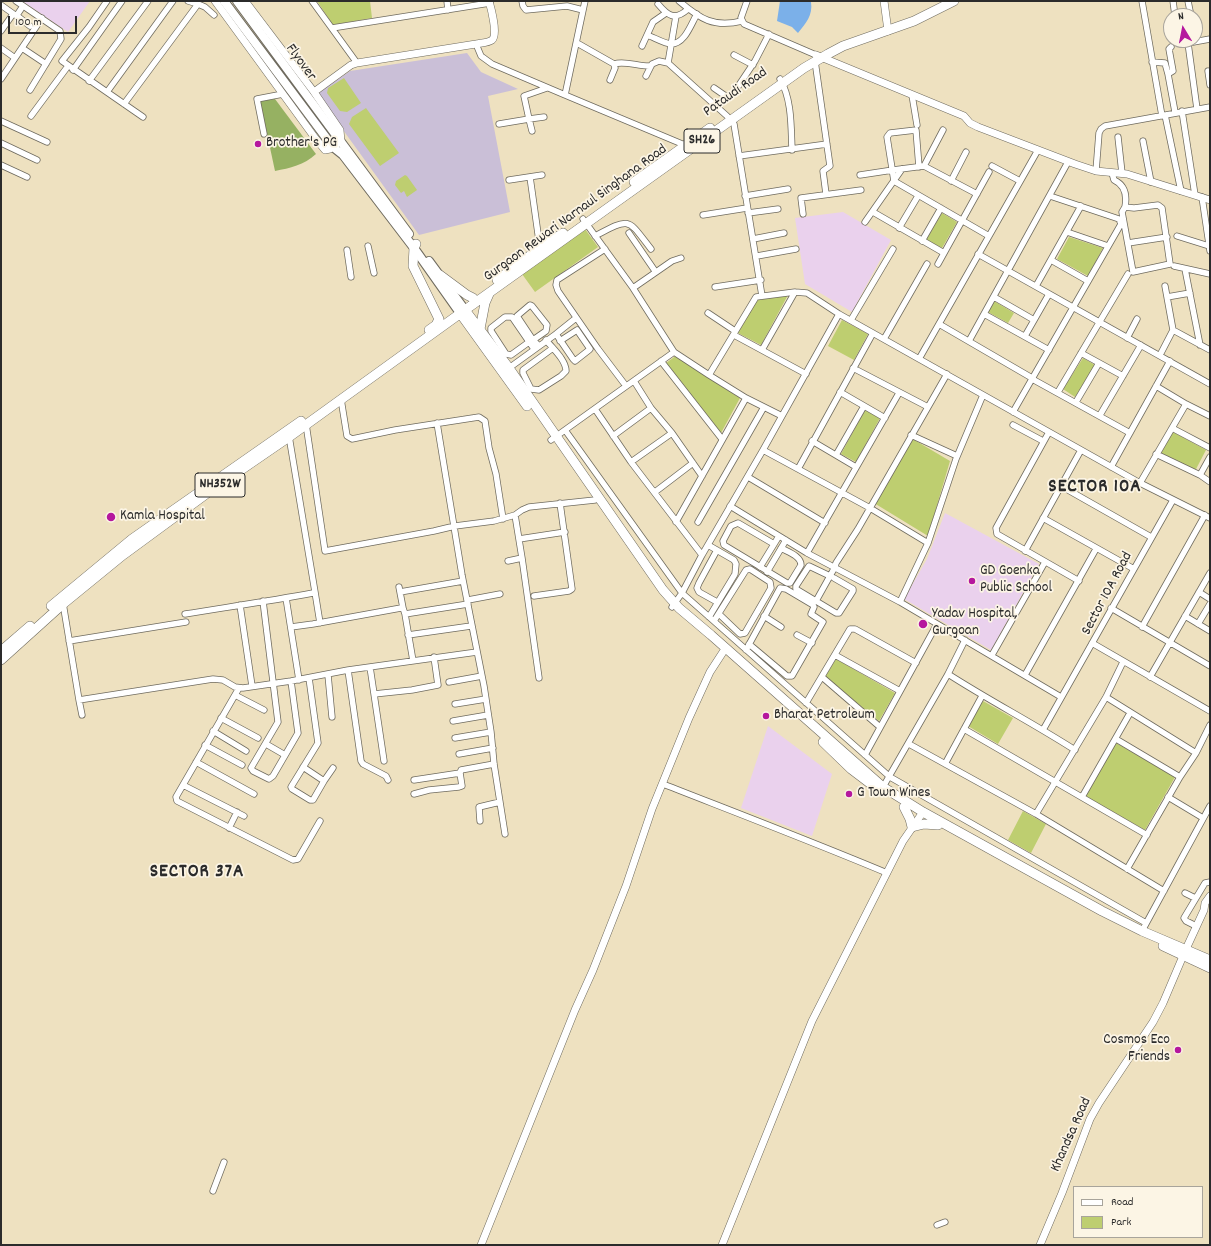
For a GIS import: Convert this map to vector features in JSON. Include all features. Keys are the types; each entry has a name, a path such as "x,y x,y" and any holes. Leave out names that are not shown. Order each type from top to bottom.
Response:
{"main road":[{"path":"224,1 333,147 342,155 440,275 461,309 480,329 509,368 553,438 595,500 635,553"},
{"name":"Flyover","path":"237,1 379,192 415,246"},
{"name":"SH26","path":"888,28 944,1"},
{"name":"Gurgaon Rewari Narnaul Singhana Road","path":"461,309 489,294 585,221 781,81 817,58 888,28 914,21 954,1"},
{"name":"SH26","path":"461,309 473,298 540,248 585,221"},
{"path":"415,246 415,271 428,296 434,301 447,319"},
{"path":"415,246 635,553 659,592 854,766 867,782 904,807 921,813 1116,921 1142,931 1185,952 1210,968"},
{"path":"440,275 467,296 473,298"},
{"path":"480,329 485,303 489,294"},
{"name":"NH352W","path":"1,651 62,601 132,539 288,434 436,325 439,319 428,296"},
{"name":"NH352W","path":"288,434 306,424 341,400 461,309"},
{"name":"NH352W","path":"1,660 62,601"},
{"path":"674,606 708,640 854,766 938,826 1116,921 1185,952 1210,960"},
{"path":"904,807 912,827 924,824 938,826"}],"street":[{"path":"16,1 42,18 62,35 62,39 30,90"},
{"path":"107,1 62,62 143,117"},
{"path":"31,116 122,1"},
{"path":"89,81 148,1"},
{"path":"107,92 174,1"},
{"path":"188,1 198,4 214,15"},
{"path":"215,1 325,150 333,147 340,141 340,130 314,92 245,1"},
{"path":"312,1 357,63"},
{"path":"447,1 448,10"},
{"path":"522,1 526,10 567,6 583,10"},
{"path":"565,95 585,1"},
{"path":"679,1 688,9 710,22 721,24 742,21 748,26 770,34 817,58 964,116 970,123 978,128 1068,162 1096,171 1122,172 1210,200"},
{"path":"742,21 742,15 748,1"},
{"path":"884,1 888,28"},
{"path":"1142,1 1152,62 1181,190"},
{"path":"314,92 351,65 357,63 488,42 494,36 490,2 332,28"},
{"path":"124,104 198,4"},
{"path":"658,4 666,13 676,16 681,16 688,9"},
{"path":"1,5 30,26"},
{"path":"1,31 14,14 23,6"},
{"path":"642,46 655,20 666,13"},
{"path":"647,35 671,44 684,38 696,14"},
{"path":"668,63 676,16"},
{"path":"1,79 42,18"},
{"path":"714,88 727,97 733,94 753,65 770,34"},
{"path":"1197,109 1188,43 1210,39"},
{"path":"577,43 614,64 630,63 638,66 651,66"},
{"path":"476,44 481,56 485,60 688,147"},
{"path":"1,48 15,58"},
{"path":"22,48 46,64"},
{"path":"1168,74 1173,70 1170,48"},
{"path":"734,55 753,65"},
{"path":"817,58 830,166 823,170 826,194"},
{"path":"646,76 652,64 659,61 668,63 729,118 735,128 745,196 761,280 762,296"},
{"path":"1152,62 1165,63 1175,112"},
{"path":"610,80 615,68 614,64"},
{"path":"1208,71 1210,85"},
{"path":"781,81 786,93 790,114 792,150"},
{"path":"532,131 524,96 548,88"},
{"path":"264,134 257,99 283,94"},
{"path":"912,95 917,125"},
{"path":"1096,171 1099,133 1101,128 1175,112 1210,107"},
{"path":"1182,111 1198,196 1210,249"},
{"path":"499,124 544,117"},
{"path":"1,121 47,142"},
{"path":"894,182 887,137 890,133 916,130 922,166"},
{"path":"922,166 943,130"},
{"path":"1118,137 1122,172"},
{"path":"1144,141 1152,182"},
{"path":"1,143 37,160"},
{"path":"739,156 792,150 827,144"},
{"path":"919,359 1038,150"},
{"path":"951,181 966,152"},
{"path":"969,341 1068,162"},
{"path":"1,165 27,177"},
{"path":"860,175 922,166 976,194"},
{"path":"865,222 902,169"},
{"path":"938,264 991,169 1020,181"},
{"path":"1112,172 1114,180 1121,184 1123,188 1125,207 1122,212 1133,272 1170,264 1167,236 1162,208 1160,205 1129,209 1125,207"},
{"path":"509,180 542,175"},
{"path":"530,177 540,248"},
{"path":"894,182 989,236"},
{"path":"745,196 788,189"},
{"path":"803,214 801,198 836,192 839,193 861,190"},
{"path":"899,228 918,196"},
{"path":"1013,412 1121,224 1120,220 1050,196"},
{"path":"1036,286 1081,206"},
{"path":"922,241 941,208"},
{"path":"703,215 778,209"},
{"path":"873,212 944,253"},
{"path":"585,221 633,288 674,352 709,376 746,398 782,416"},
{"path":"595,236 619,223 624,223 635,228 651,249"},
{"path":"1067,232 1108,246"},
{"path":"629,233 655,271"},
{"path":"753,239 784,233"},
{"path":"1128,242 1167,236"},
{"path":"1177,236 1210,249"},
{"path":"368,246 374,273"},
{"path":"605,249 557,280 556,285 558,291 576,318 626,386"},
{"path":"757,256 796,249"},
{"path":"851,320 893,249"},
{"path":"347,250 352,277"},
{"path":"978,254 1210,384"},
{"path":"633,288 655,271 672,261 681,258"},
{"path":"1051,260 1088,281"},
{"path":"884,339 927,264"},
{"path":"1174,266 1210,274"},
{"path":"1186,269 1200,345"},
{"path":"1058,392 1128,274"},
{"path":"715,287 761,280"},
{"path":"1160,356 1173,330 1165,286"},
{"path":"762,350 794,292"},
{"path":"709,376 756,297 794,292 807,293 839,314 1111,467 1207,517 1142,627"},
{"path":"1167,297 1190,293"},
{"path":"1025,336 1049,294"},
{"path":"994,297 1034,320"},
{"path":"531,341 517,316 532,306 546,325 546,331 531,341 511,354 506,354 491,331 491,328 505,317 512,317 531,341 536,347"},
{"path":"708,314 734,333 806,374"},
{"path":"674,606 730,506 764,450 839,314"},
{"path":"984,314 1049,350"},
{"path":"509,368 576,318"},
{"path":"1127,338 1137,319"},
{"path":"939,324 1033,379 1130,432"},
{"path":"556,334 560,341 575,361 590,349 577,330 560,341"},
{"path":"1173,330 1210,350"},
{"path":"798,469 873,333"},
{"path":"546,340 553,348 565,364 566,371 561,376 539,390 531,388 522,373 523,370 553,348"},
{"path":"1100,415 1141,345"},
{"path":"553,438 674,352"},
{"path":"1081,353 1123,376"},
{"path":"661,361 722,439"},
{"path":"1111,467 1170,361"},
{"path":"1076,402 1099,364"},
{"path":"853,368 928,407"},
{"path":"817,601 837,568 836,563 870,508 947,374"},
{"path":"634,381 651,408 672,433 702,476"},
{"path":"1156,386 1210,416"},
{"path":"840,392 885,418"},
{"path":"807,553 899,393"},
{"path":"900,602 928,543 957,456 983,395"},
{"path":"676,522 746,398"},
{"path":"341,400 347,436 352,439 395,430 479,417 485,421 489,448 496,474 502,519"},
{"path":"1140,483 1186,404"},
{"path":"836,455 864,406"},
{"path":"698,522 764,407"},
{"path":"613,436 651,408"},
{"path":"595,409 631,462 702,555"},
{"path":"437,423 463,581 486,699 505,834"},
{"path":"306,424 325,552 455,526 502,519 515,515 522,510 529,508 560,503 595,500"},
{"path":"1013,425 1043,442"},
{"path":"1172,428 1210,448"},
{"path":"565,430 682,593 890,777 1146,922"},
{"path":"1049,432 995,530 997,534 1079,581"},
{"path":"631,462 672,433"},
{"path":"288,434 320,623"},
{"path":"911,435 957,456"},
{"path":"812,442 856,467"},
{"path":"764,450 870,508 928,543"},
{"path":"1025,551 1081,450"},
{"path":"1156,454 1200,475 1210,482"},
{"path":"1200,475 1210,457"},
{"path":"655,492 693,463"},
{"path":"748,477 825,523"},
{"path":"1061,486 1151,537"},
{"name":"Sector 10A Road","path":"1173,500 1092,643 1210,711"},
{"path":"534,596 570,591 572,589 560,503"},
{"path":"730,506 807,553 900,602 1061,697"},
{"path":"515,515 540,678"},
{"path":"1043,518 1134,569"},
{"path":"774,544 738,524 731,526 723,539 724,545 767,572 787,583 790,583 801,565 801,562 798,558 781,548"},
{"path":"519,539 564,532"},
{"path":"760,567 779,536"},
{"path":"767,572 786,540"},
{"path":"708,545 734,560 737,566 735,574 709,617"},
{"path":"1025,675 1096,549"},
{"path":"717,550 697,588 699,592 717,602"},
{"path":"508,561 522,558"},
{"path":"992,656 1045,562"},
{"path":"810,566 832,577 853,588 853,591 840,612 836,613 796,589 796,586 807,567 810,566"},
{"path":"714,621 746,570 750,569 770,582 771,588 745,633 740,634 719,614"},
{"path":"1150,677 1210,572"},
{"path":"413,661 400,590 463,581"},
{"path":"746,650 749,644 764,616 779,589 781,588 786,589 812,605 814,607 811,612 812,615 823,622 794,675 790,677 749,644"},
{"path":"185,614 315,592"},
{"path":"1199,592 1210,599"},
{"path":"291,627 468,602 500,594"},
{"path":"286,598 299,680"},
{"path":"62,601 82,715"},
{"path":"263,601 278,722 251,767 252,771 268,779 271,779 298,733 291,681"},
{"path":"1198,624 1210,604"},
{"path":"240,605 252,686"},
{"path":"1111,608 1210,666"},
{"path":"764,616 781,627"},
{"path":"1185,616 1210,631"},
{"path":"69,641 186,622"},
{"path":"865,754 937,624"},
{"path":"408,635 472,626"},
{"path":"806,703 850,628 916,663"},
{"path":"797,635 812,643"},
{"path":"883,787 909,744 965,640"},
{"path":"1044,730 1092,643"},
{"path":"79,700 213,680 224,680 239,688 274,684 348,670 477,652"},
{"path":"481,1245 626,886 652,809 688,718 710,672 723,652"},
{"path":"835,655 900,691"},
{"path":"374,694 436,686 438,684 434,657"},
{"path":"1036,814 1106,698 1123,662"},
{"path":"370,667 384,761"},
{"path":"348,670 361,761 363,764 386,776 388,780"},
{"path":"948,674 982,696 1044,730 1075,750"},
{"path":"328,675 332,717"},
{"path":"449,682 482,676"},
{"path":"822,677 880,727"},
{"path":"309,678 318,743 291,787 310,800 314,798 333,768"},
{"path":"239,688 176,797 177,801 295,861 320,821"},
{"path":"235,695 264,710"},
{"path":"945,764 982,696"},
{"path":"1106,698 1196,753"},
{"path":"455,704 486,699"},
{"path":"1082,797 1130,713"},
{"path":"453,721 488,715"},
{"path":"221,718 258,738"},
{"path":"1127,869 1168,797 1196,753 1210,725"},
{"path":"964,729 1147,835"},
{"path":"214,731 246,751"},
{"path":"455,738 491,732"},
{"path":"1116,739 1180,777"},
{"path":"266,744 285,755"},
{"path":"909,744 1036,814 1164,890"},
{"path":"205,745 242,765"},
{"path":"459,754 493,748"},
{"path":"196,762 254,794"},
{"path":"414,780 460,773 461,770 494,764"},
{"path":"303,767 324,781"},
{"path":"414,794 461,787 460,773"},
{"path":"663,784 830,849 887,873"},
{"path":"183,785 244,816"},
{"path":"1168,797 1203,818"},
{"path":"480,821 478,807 500,802"},
{"path":"1142,931 1210,806"},
{"path":"229,828 237,812"},
{"path":"722,1245 812,1021 903,841 921,813"},
{"path":"1196,926 1186,921 1184,918 1205,883 1210,882"},
{"path":"1185,892 1195,898"},
{"name":"Khandsa Road","path":"1204,910 1205,903 1210,896"},
{"name":"Khandsa Road","path":"1040,1245 1062,1193 1090,1119 1164,1003 1196,926 1204,910 1210,903"},
{"path":"213,1191 224,1162"},
{"path":"937,1225 945,1222"}],"shaded area":[{"path":"22,1 90,1 68,32"},
{"path":"467,53 481,72 518,89 488,96 510,212 419,235 317,94 350,71"},
{"path":"843,212 891,240 852,312 805,284 795,218"},
{"name":"GD Goenka Public School","path":"945,513 1039,564 991,650 904,599 927,559"},
{"path":"768,726 832,774 812,836 741,808"}],"green space":[{"path":"317,1 370,1 372,18 333,25"},
{"path":"344,78 361,103 347,112 340,111 327,93 328,88"},
{"path":"275,99 316,154 302,163 275,171 260,101"},
{"path":"366,108 399,153 380,166 349,124 352,117"},
{"path":"405,175 417,190 407,197 404,191 401,193 395,185 396,181"},
{"path":"942,213 957,222 942,248 926,240"},
{"path":"585,229 598,247 535,292 522,274"},
{"path":"1069,237 1103,248 1088,276 1057,259"},
{"path":"788,295 761,345 738,333 757,300"},
{"path":"994,301 1014,313 1008,323 988,312"},
{"path":"842,320 868,334 854,360 828,346"},
{"path":"677,355 698,371 740,398 721,433 666,363"},
{"path":"1083,358 1095,365 1075,397 1063,389"},
{"path":"865,410 880,418 856,462 841,454"},
{"path":"1173,432 1206,450 1195,471 1161,453"},
{"path":"911,438 950,461 928,536 874,503"},
{"path":"836,659 895,693 879,721 825,677"},
{"path":"983,701 1013,718 998,744 968,726"},
{"path":"1116,743 1175,777 1145,830 1085,796"},
{"path":"1023,811 1046,824 1031,853 1008,840"}],"water":[{"path":"780,1 811,2 810,15 798,33 792,27 777,21"}],"place":[{"name":"Brother's PG","path":"258,144"},
{"name":"Kamla Hospital","path":"111,517"},
{"name":"GD Goenka Public School","path":"972,581"},
{"name":"Yadav Hospital, Gurgoan","path":"923,624"},
{"name":"Bharat Petroleum","path":"766,716"},
{"name":"G Town Wines","path":"849,794"},
{"name":"Cosmos Eco Friends","path":"1178,1050"}],"district":[{"name":"SECTOR 10A","path":"1095,488"},
{"name":"SECTOR 37A","path":"197,873"}]}
